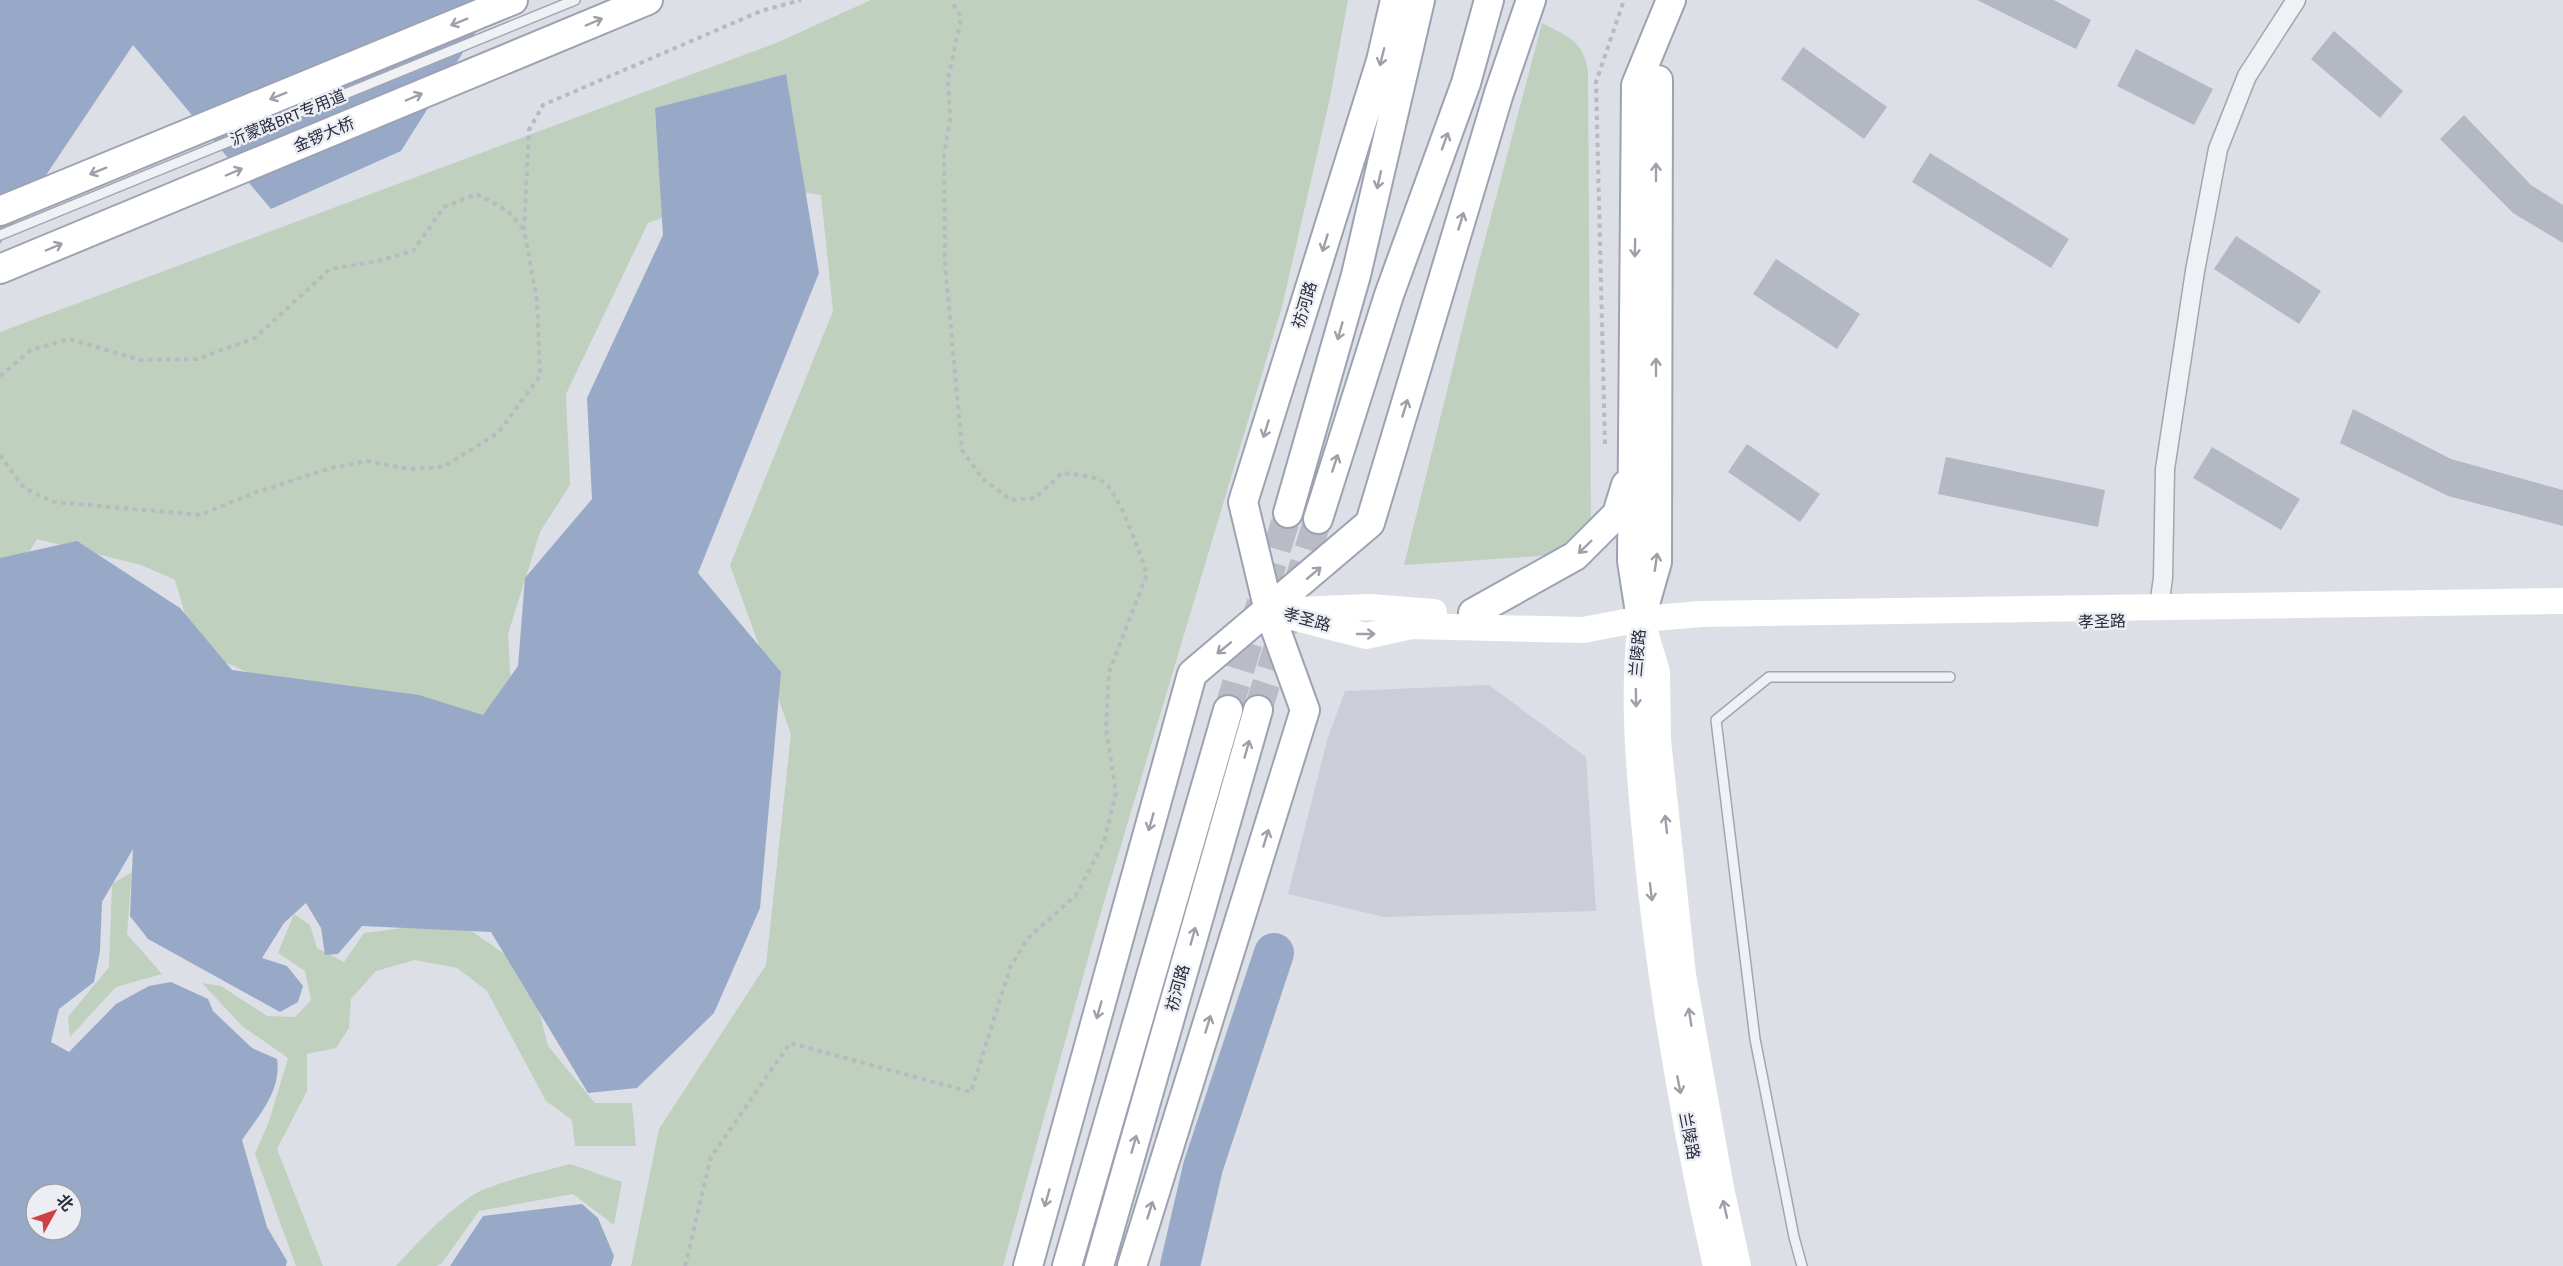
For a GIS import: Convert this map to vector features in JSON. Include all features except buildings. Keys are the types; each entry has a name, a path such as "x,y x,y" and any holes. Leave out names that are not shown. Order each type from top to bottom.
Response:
{"main road":[{"path":"0,211 513,0"},
{"name":"金锣大桥","path":"0,269 648,0"},
{"name":"祊河路","path":"1132,1266 1305,710 1269,610 1243,502 1381,61 1395,0"},
{"path":"1288,513 1356,275 1420,0"},
{"path":"1318,519 1389,295 1466,83 1489,0"},
{"path":"1641,619 1632,561 1636,85 1671,0"},
{"path":"1641,619 1657,562 1656,89 1664,50 1681,0"},
{"path":"1028,1266 1192,674 1370,523 1499,93 1527,9"},
{"path":"1473,612 1575,556 1617,514 1633,462"},
{"name":"孝圣路","path":"1269,610 1366,636 1411,626 1583,630 1641,619 1701,614 2563,601"},
{"name":"孝圣路","path":"1269,610 1369,607 1641,619 1699,629 2563,616"},
{"name":"兰陵路","path":"1641,619 1635,673 1636,742 1653,907 1678,1077 1716,1266"},
{"name":"兰陵路","path":"1641,619 1657,672 1658,740 1683,975 1718,1176 1738,1266"},
{"name":"祊河路","path":"1067,1266 1228,710"},
{"name":"祊河路","path":"1099,1266 1258,710"}],"street":[{"path":"2159,606 2163,578 2164,469 2195,271 2218,149 2247,76 2296,0"}],"lane":[{"name":"沂蒙路BRT专用道","path":"0,236 575,0"},
{"path":"1802,1266 1794,1237 1755,1039 1716,720 1769,677 1950,677"}],"path":[{"path":"0,455 24,488 54,502 200,515 254,493 331,468 367,461 409,469 442,467 498,434 540,376 537,301 524,230 529,130 543,105 761,11 801,0"},
{"path":"685,1266 711,1157 790,1043 971,1092 1010,968 1027,939 1076,895 1104,842 1116,793 1106,729 1109,672 1147,574 1131,530 1106,484 1091,477 1062,473 1035,498 1011,500 982,478 962,450 952,361 945,263 944,155 950,120 948,79 961,18 951,0"},
{"path":"1606,453 1596,82 1624,0"},
{"path":"0,376 31,350 69,339 140,360 197,359 255,338 330,269 374,262 413,251 444,207 477,194 508,211 524,230"}],"shaded area":[{"path":"1489,685 1586,757 1596,911 1384,917 1288,894 1328,737 1345,691"}],"green space":[{"path":"871,0 1348,0 1330,98 1282,307 1099,919 1003,1266 631,1266 659,1129 766,965 791,734 730,565 833,311 821,195 753,185 648,223 566,394 570,485 540,532 508,634 512,701 488,732 344,715 195,649 175,580 141,565 37,539 18,571 0,586 0,332 776,43"},
{"path":"1542,23 1567,36 1578,46 1586,61 1588,71 1591,522 1555,555 1404,565 1475,277"},
{"path":"132,872 127,934 162,974 116,987 70,1037 68,1017 109,967 112,884"},
{"path":"294,914 310,925 317,948 344,962 364,933 457,921 529,971 548,1046 595,1103 632,1103 636,1146 575,1146 572,1120 546,1101 487,991 457,968 415,960 376,971 351,999 349,1028 336,1048 307,1054 307,1091 277,1149 323,1266 296,1266 255,1154 269,1121 288,1058 242,1026 202,983 221,986 267,1016 295,1017 311,1000 305,971 278,953"},
{"path":"570,1164 622,1182 614,1225 573,1194 479,1211 442,1263 436,1266 396,1266 441,1220 470,1197 504,1182"}],"water":[{"path":"0,0 496,0 401,151 271,209 133,45 0,244"},
{"path":"786,74 819,273 698,573 781,672 760,908 714,1013 637,1088 588,1093 491,932 362,926 338,954 325,955 321,928 306,903 284,923 262,958 287,966 303,986 298,1002 280,1012 148,939 130,916 133,849 102,902 100,951 94,982 59,1009 51,1042 69,1052 116,1004 149,986 171,982 208,999 213,1011 252,1048 277,1059 278,1070 273,1092 242,1140 267,1227 287,1261 286,1266 0,1266 0,558 77,541 180,608 232,670 419,695 483,715 518,666 525,578 592,499 587,398 663,235 655,108"},
{"path":"582,1204 598,1218 614,1256 611,1266 450,1266 483,1216"}],"waterway":[{"path":"1180,1266 1203,1167 1274,953"}],"tunnel":[{"path":"1228,710 1288,513"},
{"path":"1258,710 1318,519"}]}
